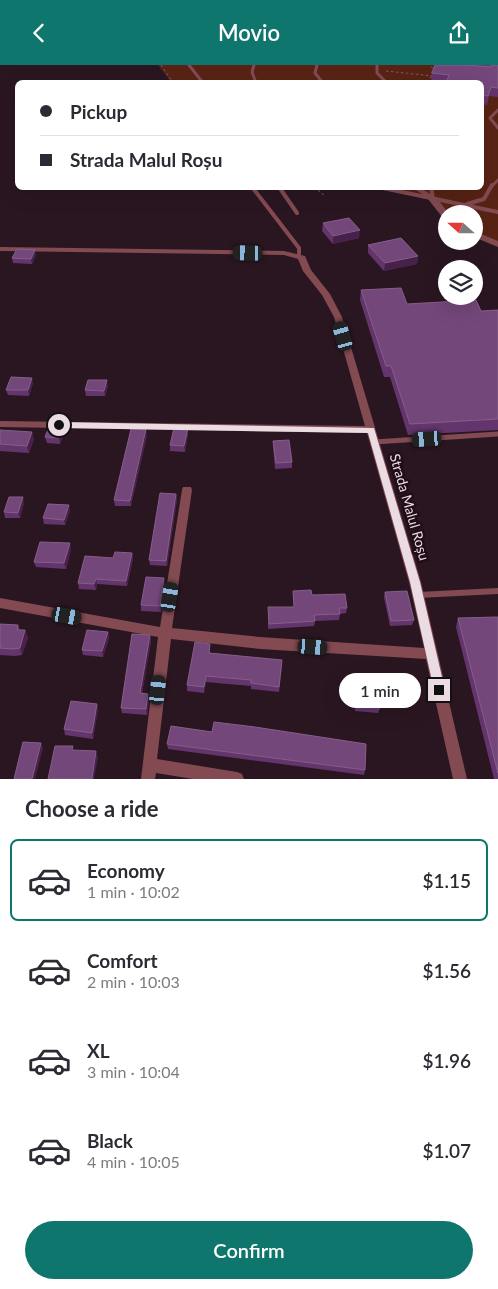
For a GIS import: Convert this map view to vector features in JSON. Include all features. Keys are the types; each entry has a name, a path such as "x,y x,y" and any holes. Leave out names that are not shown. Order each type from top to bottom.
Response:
{"street":[{"path":"433,199 438,206"},
{"path":"483,238 498,244"},
{"path":"0,249 284,253 299,256"},
{"name":"Strada Malul Roșu","path":"299,256 307,271 326,294 334,309 418,595 460,779"},
{"path":"0,424 371,430"},
{"path":"187,489 165,633 149,772 237,779"},
{"path":"0,603 165,633 260,643 431,655"}],"lane":[{"path":"189,65 201,80"},
{"path":"254,65 252,72 255,80"},
{"path":"317,65 315,73 321,80"},
{"path":"377,65 376,70 384,80"},
{"path":"498,110 490,118 498,128"},
{"path":"392,190 464,205 484,199 492,184 498,180"},
{"path":"254,190 299,248 299,256"},
{"path":"280,190 297,213"},
{"path":"420,190 433,199"},
{"path":"431,190 433,199"},
{"path":"483,208 498,211"},
{"path":"374,442 498,434"},
{"path":"418,595 498,591"}],"path":[{"path":"161,65 172,80"},
{"path":"430,65 433,69 430,80"},
{"path":"376,70 432,76"},
{"path":"318,190 324,195"}],"shaded area":[{"path":"158,65 498,65 498,247 483,241 483,205 438,205 438,210 432,203 433,199 386,190 484,190 484,80 169,80"}],"building":[{"path":"435,65 491,67 491,65 498,65 498,88 491,87 488,96 484,95 484,80 447,80 449,75 432,73"},
{"path":"349,218 360,230 333,236 323,223"},
{"path":"401,238 418,256 385,263 368,245"},
{"path":"17,249 35,250 31,259 12,258"},
{"path":"401,288 407,304 438,302 438,305 478,305 481,311 498,310 498,419 410,424 391,366 386,366 361,290"},
{"path":"11,377 32,378 28,390 6,390"},
{"path":"88,380 107,380 104,391 85,390"},
{"path":"49,427 63,427 59,438 45,437"},
{"path":"174,428 188,428 184,446 170,445"},
{"path":"131,429 146,429 130,501 114,500"},
{"path":"0,430 32,432 27,446 0,444"},
{"path":"289,440 292,462 276,463 273,441"},
{"path":"160,493 176,494 166,561 149,560"},
{"path":"9,497 23,497 18,513 4,512"},
{"path":"48,504 69,505 64,520 43,518"},
{"path":"40,542 70,543 64,563 34,562"},
{"path":"115,552 132,553 126,581 96,579 94,584 78,583 85,556 113,558"},
{"path":"146,577 164,578 160,606 141,605"},
{"path":"311,590 312,595 345,594 347,608 339,608 340,614 314,615 315,621 269,624 268,607 294,607 293,591"},
{"path":"407,591 414,620 391,621 385,592"},
{"path":"498,617 498,773 458,618"},
{"path":"0,624 18,625 17,630 25,630 20,648 0,648"},
{"path":"87,630 108,632 102,651 82,650"},
{"path":"132,634 150,635 140,693 148,694 146,709 121,708"},
{"path":"195,642 210,644 209,653 282,660 279,687 251,683 251,680 206,676 204,687 187,685"},
{"path":"357,684 380,686 380,708 356,705"},
{"path":"71,701 97,704 92,733 64,729"},
{"path":"214,722 366,744 365,770 167,744 171,726 212,732"},
{"path":"23,742 41,743 32,779 14,779"},
{"path":"55,746 73,746 72,750 96,751 92,779 48,779"}],"route":[{"path":"59,425 371,430 415,582 439,690"}]}
